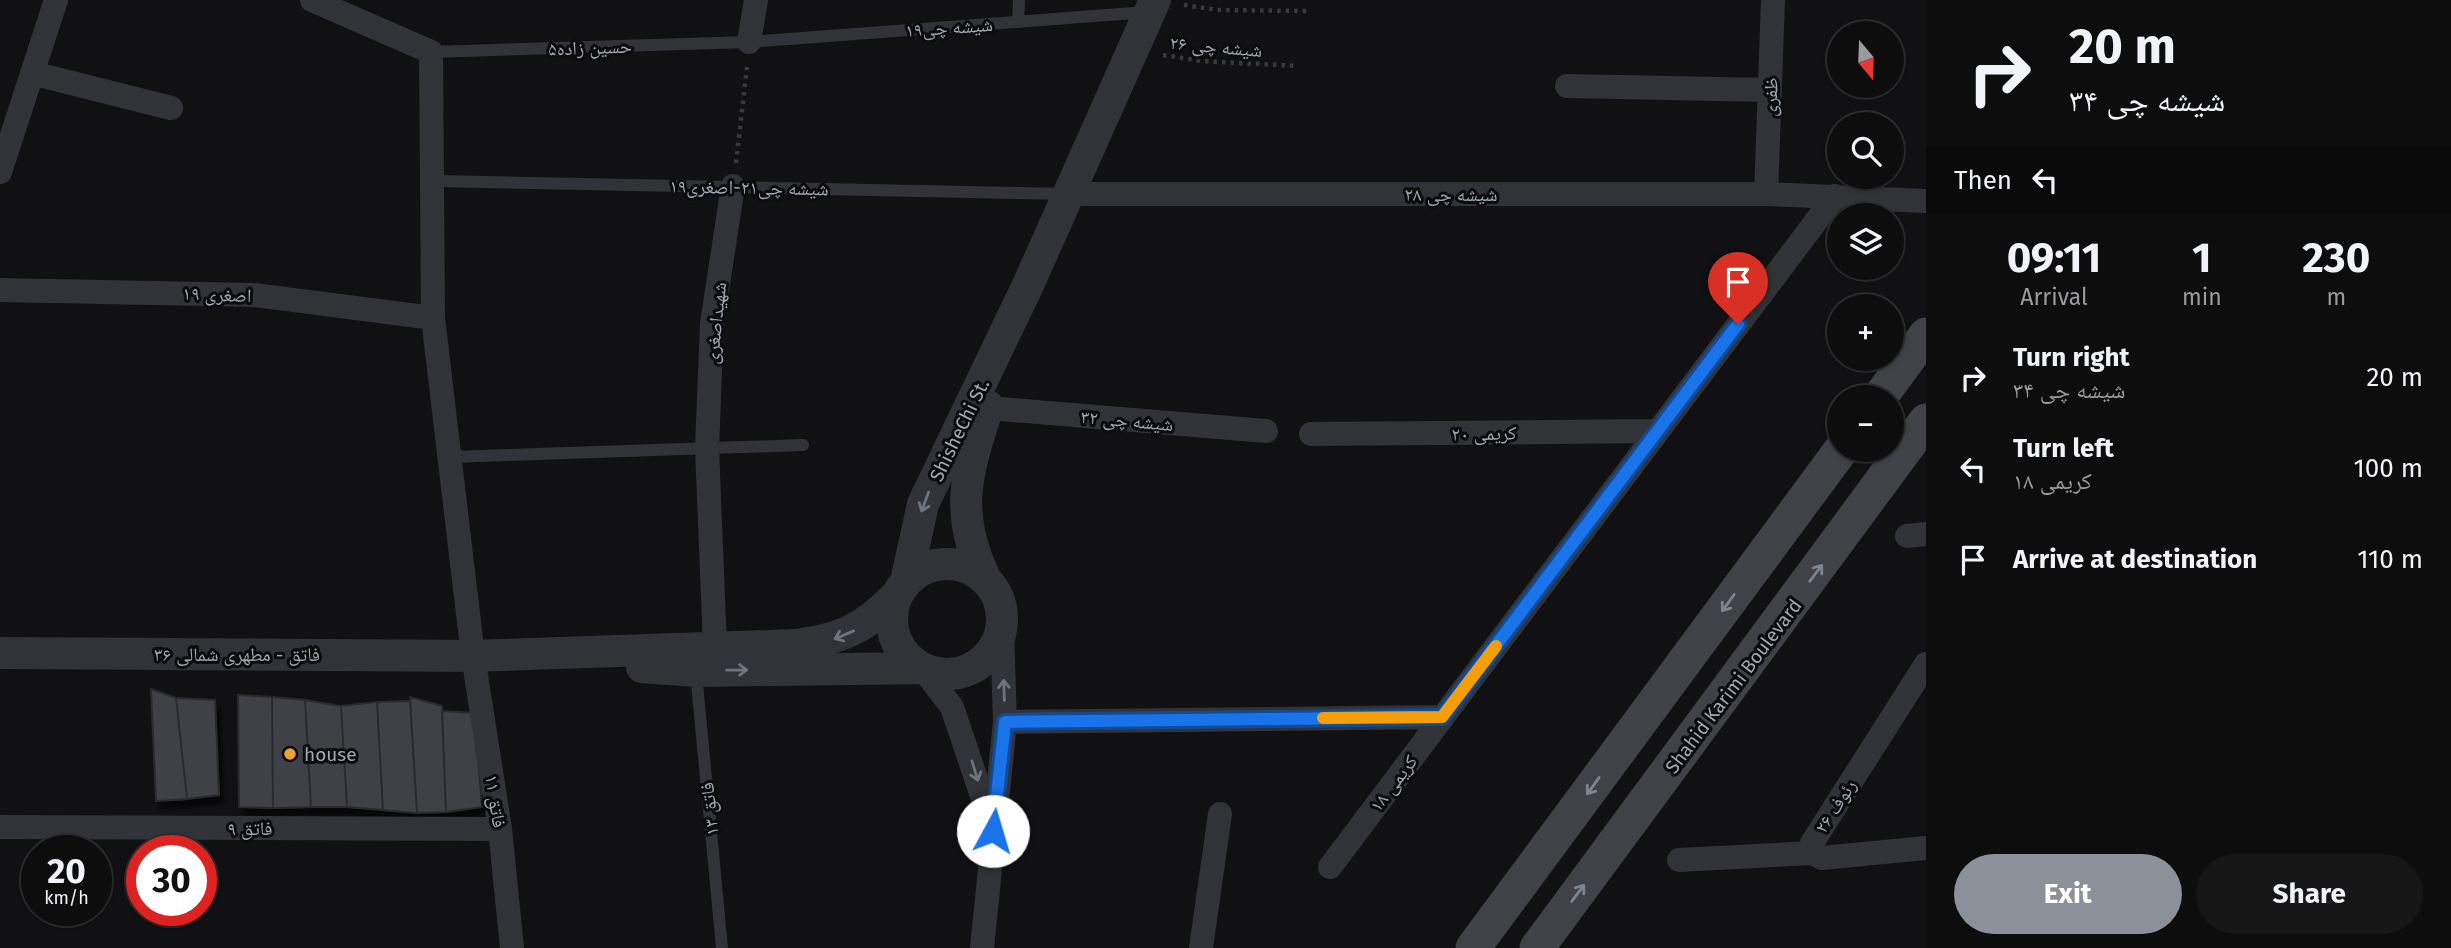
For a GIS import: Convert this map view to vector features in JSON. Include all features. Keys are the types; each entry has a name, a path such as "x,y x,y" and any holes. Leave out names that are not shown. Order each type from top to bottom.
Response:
{"main road":[{"path":"1889,385 1926,335"},
{"name":"Shahid Karimi Boulevard","path":"1537,948 1926,421"},
{"path":"1473,948 1832,462"}],"street":[{"path":"0,172 55,0"},
{"path":"312,0 431,52 433,318 473,656"},
{"path":"750,42 756,0"},
{"name":"ظفری","path":"1766,194 1773,0"},
{"name":"ShisheChi St.","path":"902,588 923,504 1028,285 1153,4"},
{"path":"32,73 171,108"},
{"path":"1567,86 1770,90"},
{"name":"شهیداصغری","path":"705,659 707,449 712,323 733,186"},
{"name":"شیشه چی ۲۸","path":"1067,194 1766,194 1926,201"},
{"name":"کریمی ۱۸","path":"1330,867 1835,196"},
{"name":"ShisheChi St.","path":"985,578 972,552 965,524 964,495 969,466 1028,285"},
{"name":"اصغری ۱۹","path":"0,290 254,295 433,318"},
{"name":"شیشه چی ۳۲","path":"988,408 1266,431"},
{"name":"کریمی ۲۰","path":"1311,434 1658,431"},
{"path":"705,659 830,641 856,630 878,614 917,572 945,563 959,564 985,578 1000,602 1005,722 982,948"},
{"path":"902,588 891,621 894,636 900,649 922,668 952,707 993,831"},
{"path":"705,659 922,668 950,674 971,668 988,656 1002,631"},
{"name":"فاتق - مطهری شمالی ۳۶","path":"0,653 705,659"},
{"name":"فاتق ۱۱","path":"473,656 500,829 512,948"},
{"name":"رئوف ۲۶","path":"1926,664 1812,843 1813,853 1822,858 1926,848"},
{"path":"1005,722 1442,717"},
{"path":"1201,948 1220,814"},
{"name":"فاتق ۹","path":"0,827 500,829"},
{"path":"1679,860 1813,853"}],"lane":[{"path":"1018,22 1019,0"},
{"name":"شیشه چی۱۹","path":"750,42 1018,22 1153,4"},
{"name":"حسین زاده۵","path":"431,52 750,42"},
{"name":"شیشه چی۲۱-اصغری۱۹","path":"432,181 1067,194"},
{"path":"450,457 803,445"},
{"name":"فاتق ۱۳","path":"705,659 722,948"}],"path":[{"path":"1153,4 1217,10 1309,11"},
{"path":"733,186 750,42"},
{"name":"شیشه چی ۲۶","path":"1132,50 1201,61 1298,66"}],"building":[{"path":"151,689 176,698 187,799 156,801"},
{"name":"house","path":"238,695 272,697 273,808 239,807"},
{"name":"house","path":"272,697 305,700 311,807 273,808"},
{"name":"house","path":"410,697 442,706 446,812 417,813"},
{"path":"176,698 215,700 219,795 187,799"},
{"name":"house","path":"305,700 341,706 347,807 311,807"},
{"name":"house","path":"410,701 417,813 383,810 377,702"},
{"name":"house","path":"377,702 383,810 347,807 341,706"},
{"path":"442,711 474,713 482,807 446,812"}],"slow traffic":[{"path":"1323,718 1442,717 1496,646"}],"place":[{"name":"house","path":"290,754"}],"route":[{"path":"993,831 1005,722 1442,717 1738,324"}]}
